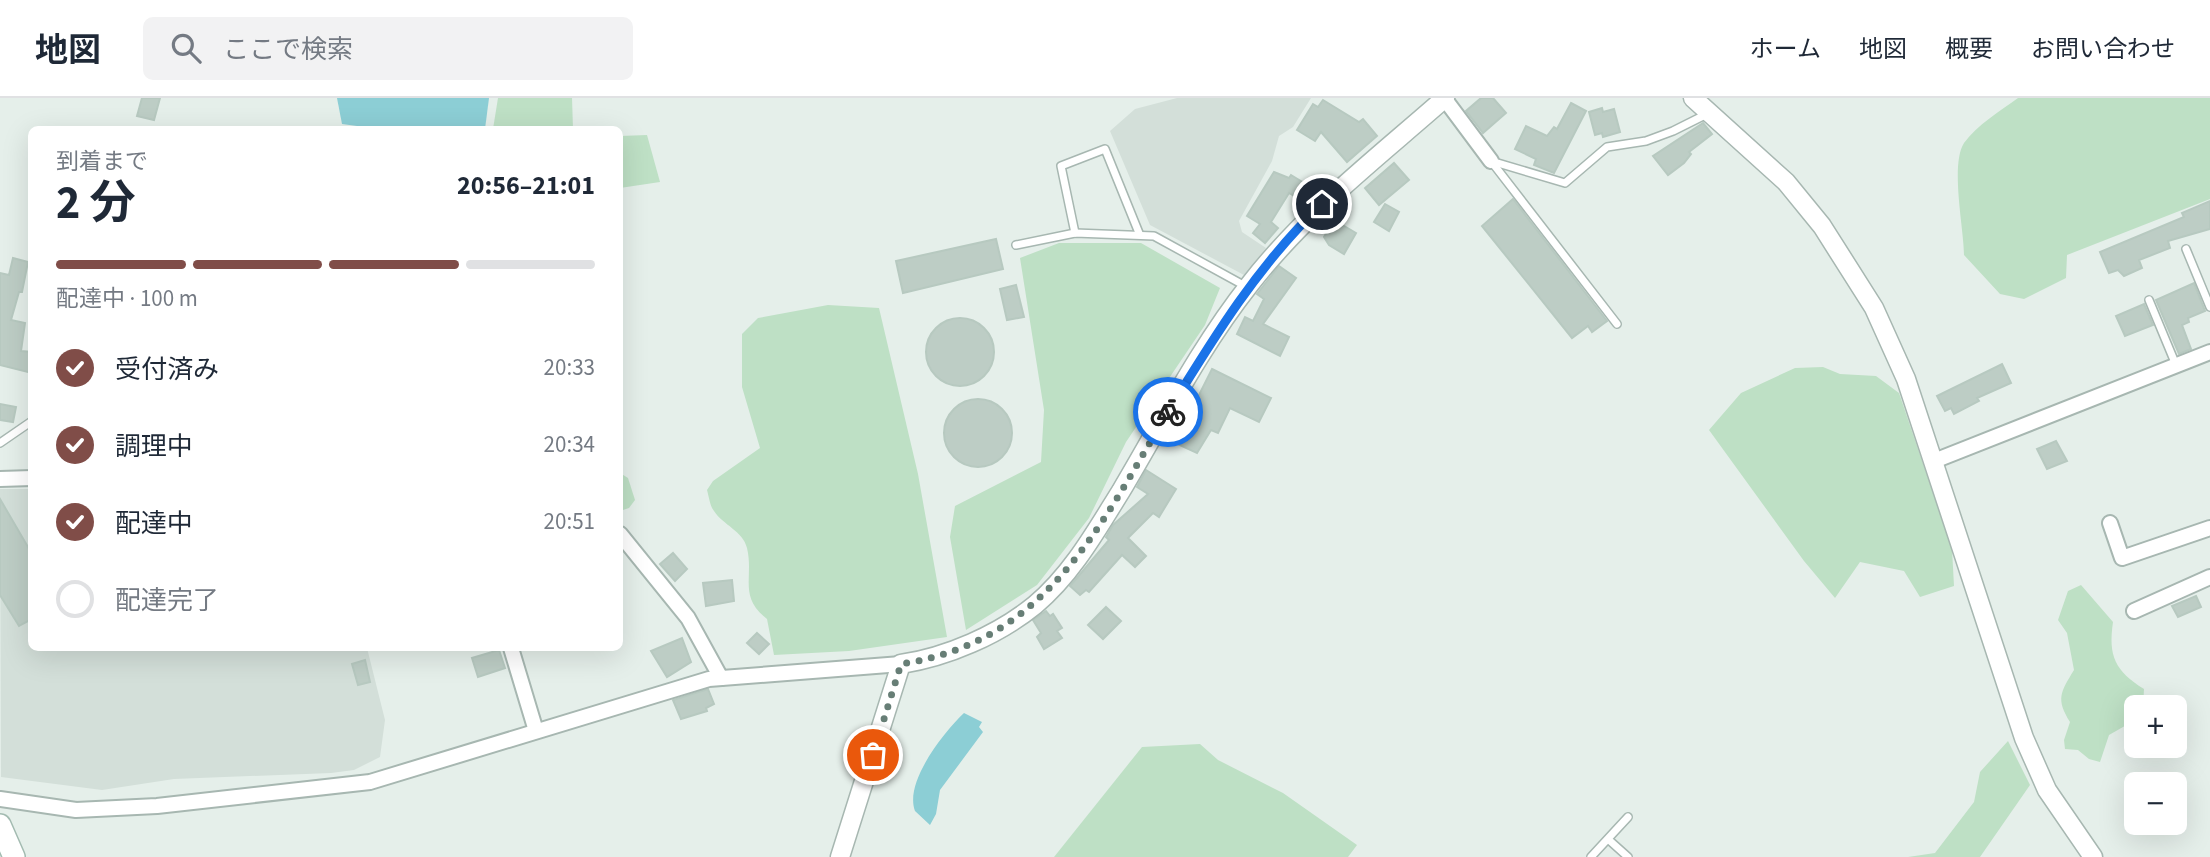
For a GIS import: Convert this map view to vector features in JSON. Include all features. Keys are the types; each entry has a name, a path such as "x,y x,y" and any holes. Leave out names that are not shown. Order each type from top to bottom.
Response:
{"main road":[{"path":"0,825 14,857"}],"street":[{"path":"0,799 76,810 157,806 370,782 721,678 930,660 1013,620 1046,594 1091,539 1247,287 1299,226 1444,98 1492,161"},
{"path":"1693,98 1786,182 1850,268 1874,308 1906,379 2024,738 2047,790 2093,857"},
{"path":"1934,461 2210,352"},
{"path":"0,479 28,478"},
{"path":"2110,523 2122,558 2210,528"},
{"path":"623,538 688,618 721,678"},
{"path":"2134,611 2210,577"},
{"path":"512,651 536,731"},
{"path":"840,857 901,664"}],"lane":[{"path":"1492,161 1565,183 1606,147 1655,138 1710,113"},
{"path":"1075,233 1061,166 1105,149 1139,233"},
{"path":"1492,161 1617,324"},
{"path":"1016,245 1075,233 1139,233 1154,236 1247,287"},
{"path":"2186,249 2210,307"},
{"path":"2149,300 2176,366"},
{"path":"0,443 28,424"},
{"path":"1591,857 1628,817"},
{"path":"1609,840 1628,857"}],"shaded area":[{"path":"1177,98 1311,98 1293,127 1279,136 1272,161 1239,221 1242,232 1266,248 1244,275 1150,225 1110,131 1135,109"},
{"path":"0,489 28,489 28,651 368,651 385,720 380,757 354,770 174,779 102,790 1,777"}],"green space":[{"path":"498,98 572,98 573,126 493,126"},
{"path":"2018,98 2210,98 2210,199 2067,255 2066,278 2024,299 2000,294 1964,255 1958,166 1960,153 1969,136"},
{"path":"647,135 660,182 623,188 623,136"},
{"path":"1059,243 1141,243 1220,288 1205,325 1126,442 1089,518 1037,585 966,630 950,537 955,506 1041,462 1044,410 1020,258"},
{"path":"828,305 879,308 918,474 947,637 849,651 774,655 767,619 758,611 750,595 749,558 745,542 714,511 707,490 713,481 760,448 742,387 742,334 758,318"},
{"path":"1823,367 1840,374 1876,376 1899,393 1952,549 1954,586 1920,597 1904,571 1860,562 1835,598 1804,561 1709,430 1741,393 1795,368"},
{"path":"623,475 628,478 635,500 629,508 623,510"},
{"path":"2081,585 2113,622 2112,644 2116,662 2126,676 2144,689 2144,695 2124,695 2124,726 2109,735 2100,762 2089,759 2078,750 2065,749 2064,740 2070,722 2061,702 2074,670 2067,633 2058,620 2068,591"},
{"path":"2008,741 2030,785 1980,857 1908,857 1935,853 1974,802 1980,772"},
{"path":"1200,744 1218,760 1283,793 1357,845 1348,857 1054,857 1142,747"}],"water":[{"path":"337,98 489,98 485,126 342,124"},
{"path":"964,713 982,722 979,727 983,732 940,790 936,814 930,825 915,811 915,786 928,758 946,732"}],"building":[{"path":"142,98 160,98 154,120 137,116"},
{"path":"1481,98 1493,98 1506,113 1483,133 1466,111"},
{"path":"1323,100 1359,122 1363,119 1377,136 1347,162 1321,132 1315,141 1297,130 1313,104 1318,107"},
{"path":"1571,103 1586,111 1554,173 1534,165 1536,159 1515,149 1526,126 1547,136 1554,127 1557,129"},
{"path":"1602,108 1603,112 1614,109 1620,132 1603,137 1602,133 1595,135 1589,112"},
{"path":"1703,123 1712,134 1689,152 1691,154 1684,163 1668,175 1653,156"},
{"path":"1394,163 1409,180 1379,205 1365,188"},
{"path":"1274,172 1289,178 1291,175 1309,186 1301,200 1289,193 1271,222 1278,228 1265,243 1253,233 1260,224 1247,216"},
{"path":"1513,199 1607,321 1592,332 1588,326 1572,338 1482,226"},
{"path":"2210,201 2210,229 2168,241 2170,248 2139,260 2142,268 2124,276 2118,270 2109,273 2100,252 2184,217 2182,213"},
{"path":"1385,204 1399,212 1389,231 1374,222"},
{"path":"1334,220 1356,233 1344,254 1329,245 1324,237"},
{"path":"996,239 1003,269 903,293 896,261"},
{"path":"13,258 28,262 22,292 19,292 11,320 25,323 21,351 28,352 28,372 0,365 0,273 9,275"},
{"path":"1279,266 1296,278 1263,324 1289,337 1280,356 1237,334 1245,317 1253,321 1264,299 1257,294"},
{"path":"2194,283 2205,311 2188,318 2189,322 2182,325 2191,349 2179,354 2156,300"},
{"path":"1016,285 1024,317 1007,320 1000,289"},
{"path":"2144,304 2153,325 2125,336 2116,316"},
{"path":"967,318 988,333 994,345 992,365 984,376 967,386 953,386 936,376 928,365 926,345 936,328 947,320"},
{"path":"2002,364 2011,383 1977,398 1979,401 1954,414 1951,408 1945,411 1937,396"},
{"path":"1212,369 1271,398 1259,422 1230,408 1218,433 1211,430 1197,453 1171,441 1181,421 1185,423"},
{"path":"978,399 991,402 1002,409 1009,420 1012,433 1009,446 1002,457 991,464 978,467 965,464 954,457 947,446 944,433 947,420 954,409 965,402"},
{"path":"0,404 16,407 13,422 0,420"},
{"path":"2056,441 2067,461 2047,469 2037,449"},
{"path":"1146,470 1176,489 1159,517 1153,513 1128,538 1146,556 1135,567 1122,555 1089,592 1086,590 1080,595 1070,586 1109,540 1106,537 1113,525 1148,494 1137,487"},
{"path":"0,499 28,547 28,621 19,626 0,595"},
{"path":"673,553 687,569 675,581 660,564"},
{"path":"732,580 734,601 706,606 703,583"},
{"path":"2196,596 2201,607 2178,617 2172,606"},
{"path":"1106,607 1121,621 1103,639 1088,625"},
{"path":"1046,611 1050,616 1053,614 1062,628 1057,631 1062,638 1044,649 1037,637 1041,633 1033,620"},
{"path":"757,633 769,644 759,654 747,643"},
{"path":"682,638 691,662 667,677 651,651"},
{"path":"499,651 505,668 478,677 472,658"},
{"path":"365,660 370,682 358,685 352,664"},
{"path":"708,689 714,704 706,708 707,711 681,719 673,700"}],"way so far":[{"path":"873,755 901,664 930,660 962,646 1013,620 1035,605 1073,564 1091,539 1168,412"}],"route":[{"path":"1168,412 1247,287 1289,236 1322,204"}]}
